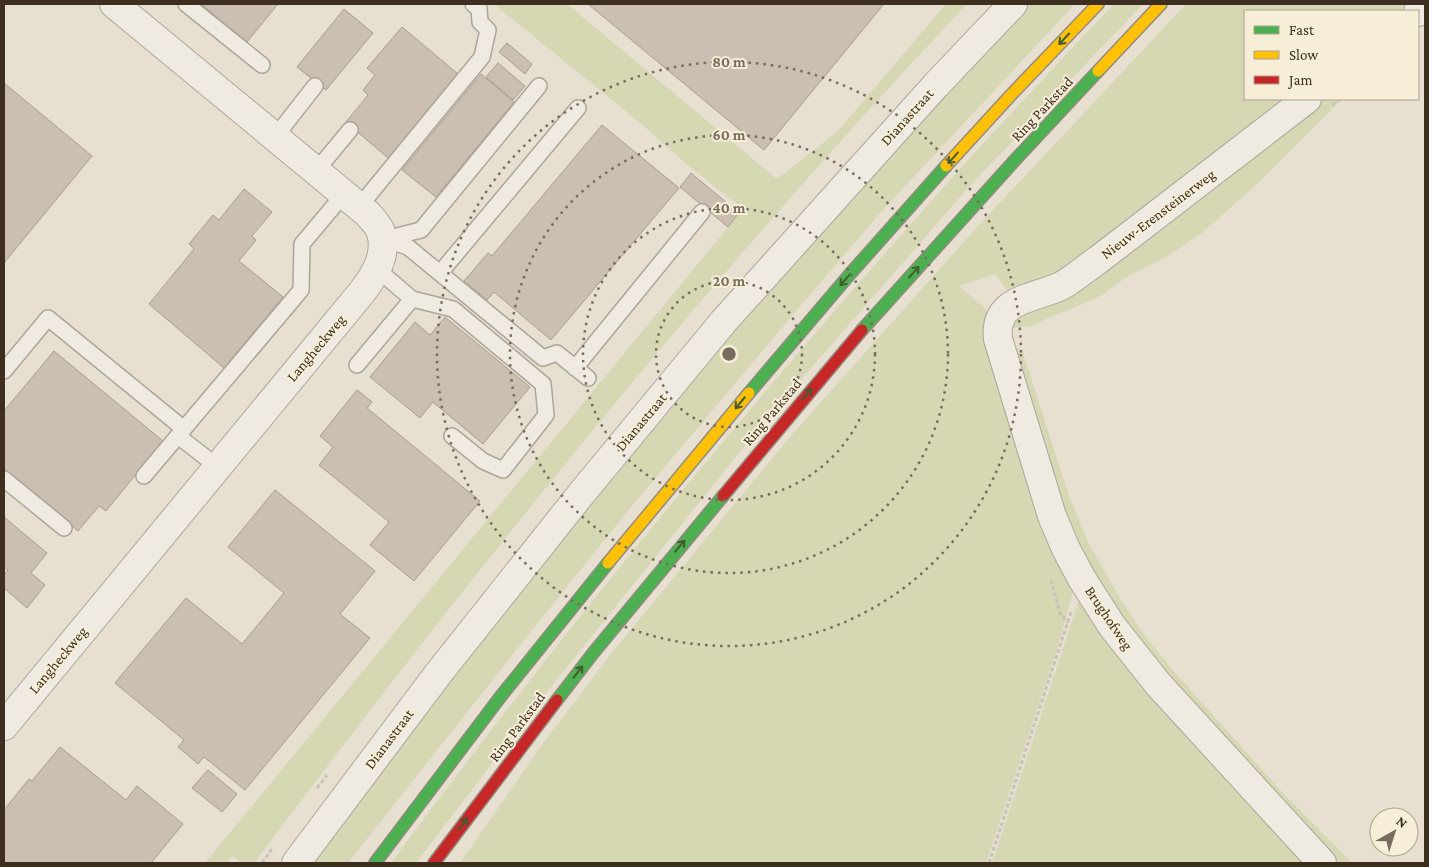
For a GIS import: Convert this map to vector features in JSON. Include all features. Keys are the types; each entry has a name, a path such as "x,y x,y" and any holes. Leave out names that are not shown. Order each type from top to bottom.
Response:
{"highway":[{"name":"Ring Parkstad","path":"375,863 429,790 646,515 802,329 980,128 1098,4"},
{"name":"Ring Parkstad","path":"434,863 594,652 845,349 1015,160 1161,4"}],"street":[{"path":"114,4 352,200 368,214 380,229 383,239"},
{"name":"Dianastraat","path":"296,863 438,674 581,494 724,321 929,93 1012,4"},
{"name":"Nieuw-Erensteinerweg","path":"1001,316 1014,303 1062,285 1316,104"},
{"name":"Langheckweg","path":"4,726 362,292 381,259 383,239"},
{"name":"Brughofweg","path":"1001,316 998,326 998,339 1024,427 1052,516 1066,550 1082,579 1112,626 1158,684 1322,863"}],"lane":[{"path":"186,4 262,65"},
{"path":"144,476 301,290 302,244 352,200 482,57 488,30 480,22 479,9 473,4"},
{"path":"275,137 315,86"},
{"path":"383,239 422,230 539,86"},
{"path":"440,273 578,108"},
{"path":"316,171 350,130"},
{"path":"575,368 702,212"},
{"path":"383,239 408,247 543,358 557,352 588,378"},
{"path":"377,268 412,299 452,309 543,384 546,415 503,470 483,461 452,436"},
{"path":"357,365 412,299"},
{"path":"4,371 48,318 181,432 218,467"},
{"path":"4,479 64,528"}],"path":[{"path":"1316,104 1335,100"},
{"path":"989,863 1068,623 1060,613 1050,575"}],"green space":[{"path":"494,4 567,4 777,179 837,132 946,4 967,4 872,106 779,211 598,423 424,641 254,863 241,863 232,856 227,863 205,863 743,209"},
{"path":"1028,4 1075,4 882,211 797,310 631,507 348,863 309,863 394,749 588,505 716,350 950,88"},
{"path":"1114,4 1143,4 968,188 759,428 542,698 416,863 391,863 522,690 728,436 941,190"},
{"path":"1186,4 1417,4 1408,10 1244,10 1244,100 1293,100 1057,279 1008,293 996,274 959,286 986,310 1075,585 1058,646 986,863 460,863 541,746 614,650 788,439 978,226"},
{"path":"1315,100 1341,100 1258,183 1202,233 1166,257 1128,276 1102,295 1035,325 1009,329 1012,321"},
{"path":"1008,342 1022,350 1069,496 1089,544 1142,632 1171,668 1281,791 1352,863 1334,863 1157,669 1080,558"},
{"path":"1081,594 1310,863 992,863"}],"building":[{"path":"201,4 278,4 247,42"},
{"path":"588,4 884,4 764,150"},
{"path":"344,9 373,33 326,90 297,67"},
{"path":"402,27 458,74 388,158 346,122 368,95 363,90 375,75 367,68"},
{"path":"507,43 532,64 525,74 499,52"},
{"path":"498,63 525,86 513,100 486,77"},
{"path":"481,74 514,102 436,197 402,170"},
{"path":"4,83 92,156 4,263"},
{"path":"602,125 679,188 551,340 494,292 487,300 464,281 488,253 492,256"},
{"path":"691,173 739,213 728,227 680,187"},
{"path":"244,189 272,212 252,236 256,240 239,261 283,297 224,368 149,304 194,249 189,244 213,215 219,220"},
{"path":"445,317 530,387 483,444 433,402 420,418 370,377 415,322 430,335"},
{"path":"54,351 163,441 106,511 99,506 78,531 4,469 4,411"},
{"path":"357,390 372,402 367,408 480,501 414,581 370,545 389,522 319,465 333,447 320,436"},
{"path":"275,490 375,571 340,614 370,638 245,790 204,757 198,764 178,747 184,740 115,683 186,598 242,644 284,593 228,547"},
{"path":"4,517 47,553 31,573 45,585 27,608 4,588 4,575 8,570 4,567"},
{"path":"60,747 126,800 137,786 183,824 151,863 4,863 4,810 29,779 32,781"},
{"path":"208,770 237,794 222,812 192,788"}],"traffic: fast":[{"path":"862,330 1098,71"},
{"path":"749,393 850,274 946,166"},
{"path":"557,700 594,652 723,496"},
{"path":"375,863 501,696 608,563"}],"traffic: slow":[{"path":"946,166 1098,4"},
{"path":"1098,71 1161,4"},
{"path":"608,563 749,393"}],"traffic: jam":[{"path":"723,496 862,330"},
{"path":"434,863 557,700"}]}
